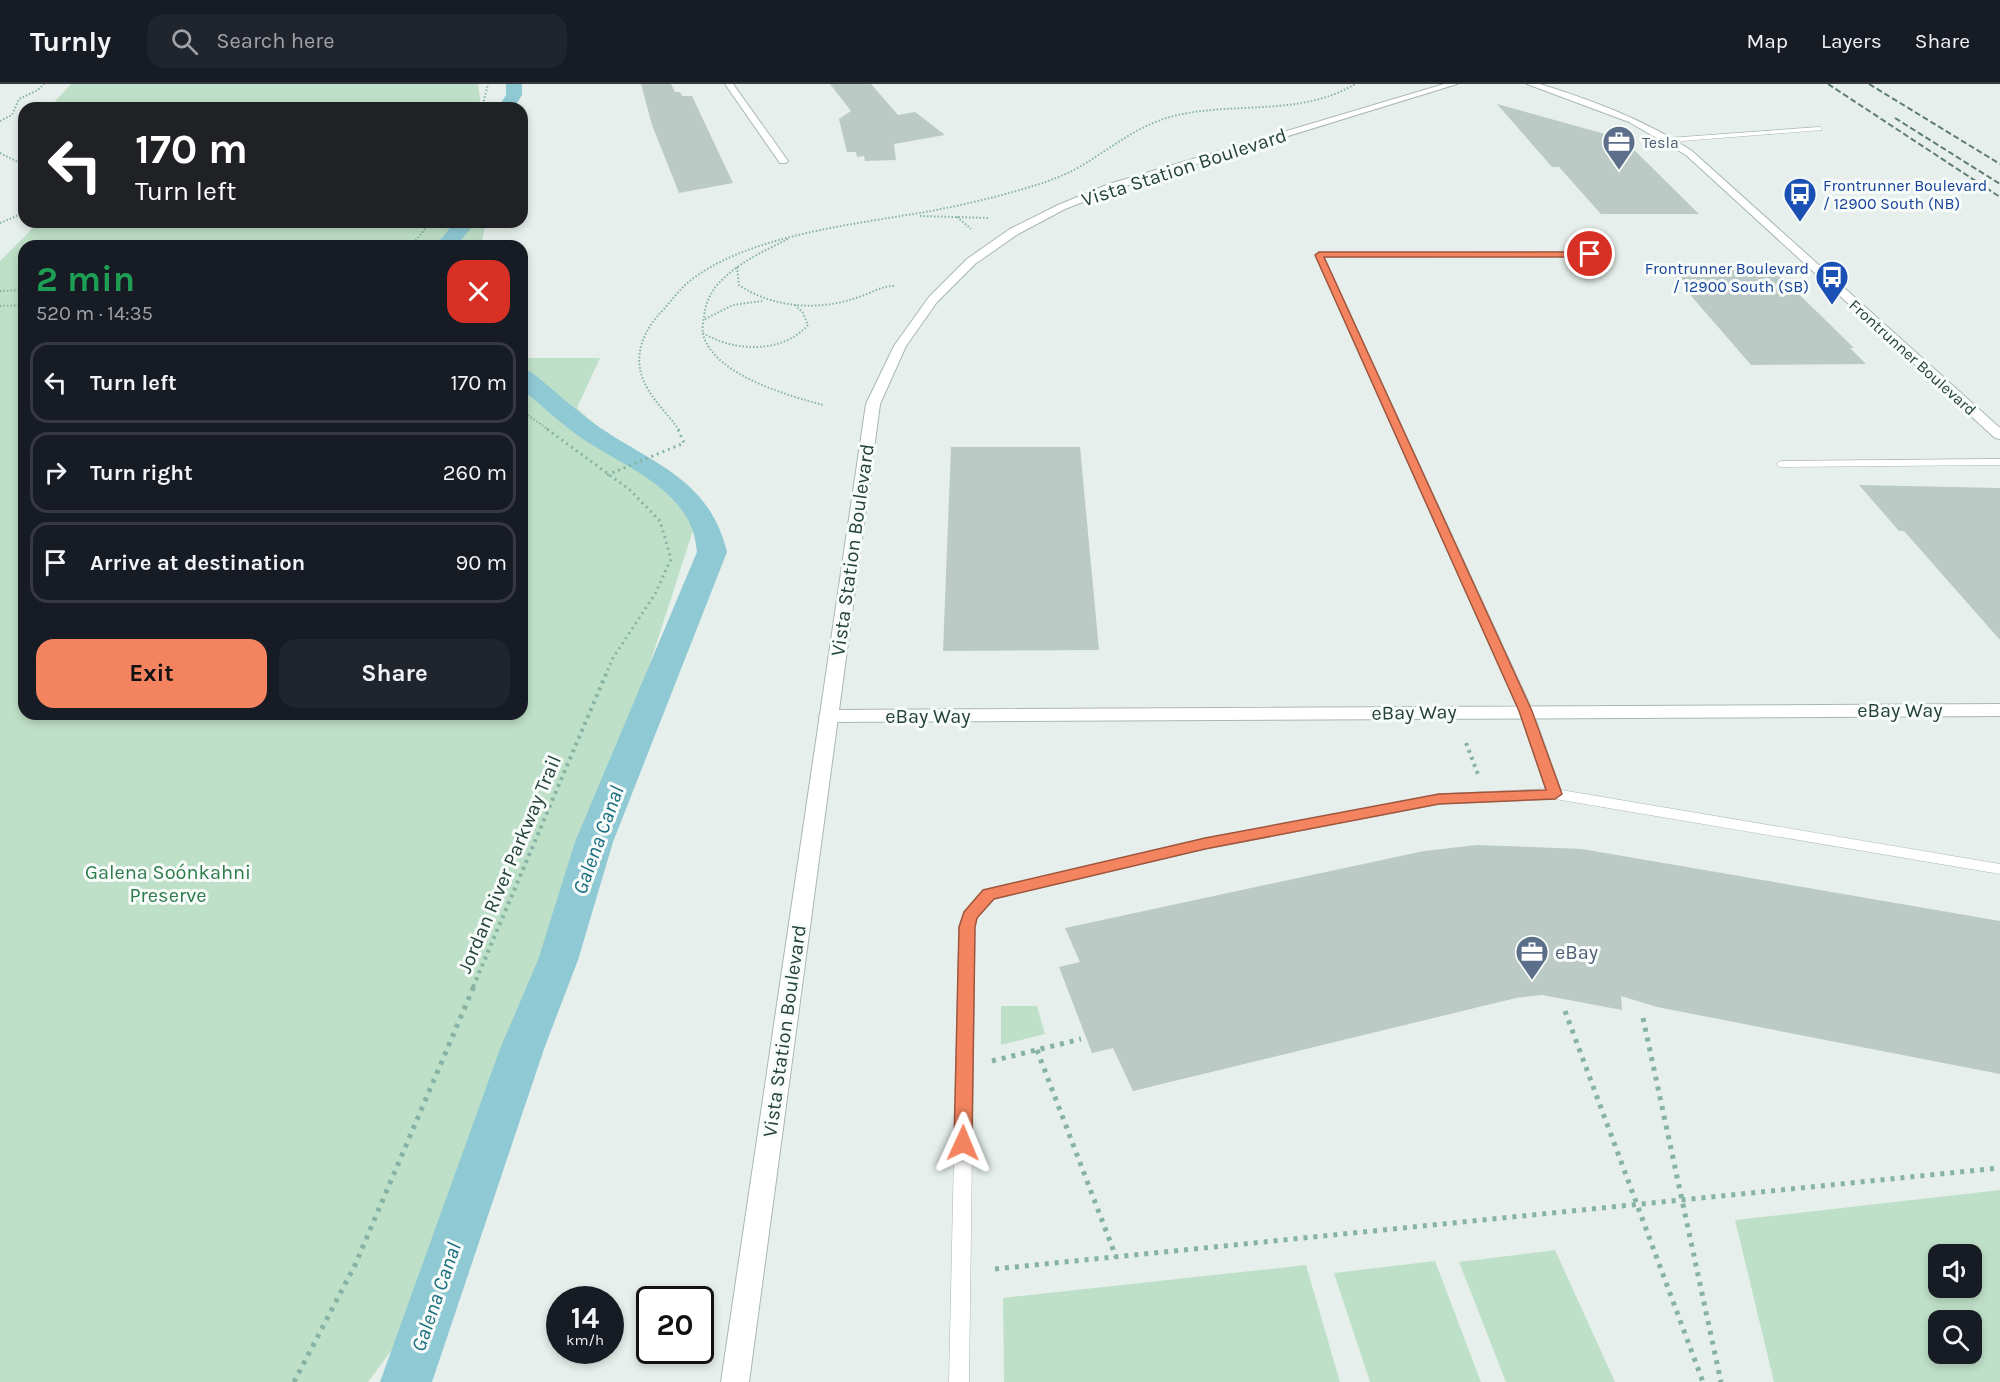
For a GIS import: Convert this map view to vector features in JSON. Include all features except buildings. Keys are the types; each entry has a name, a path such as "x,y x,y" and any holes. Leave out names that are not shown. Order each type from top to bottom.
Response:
{"street":[{"path":"729,84 783,161"},
{"name":"Vista Station Boulevard","path":"735,1382 873,404 895,351 921,312 967,263 998,240 1031,222 1095,193 1133,179 1453,84"},
{"name":"Frontrunner Boulevard","path":"1531,84 1627,116 1689,153 2000,435"},
{"name":"eBay Way","path":"828,716 2000,710"}],"lane":[{"path":"1669,140 1820,129"},
{"path":"1555,794 1526,711 1319,255 1609,254"},
{"path":"1781,464 2000,462"},
{"path":"959,1382 967,927 970,916 984,898 995,891 1205,843 1439,799 1555,794 2000,869"}],"path":[{"path":"0,121 12,115 19,99 38,90 44,84"},
{"path":"484,102 488,84"},
{"path":"607,475 684,443 682,435 654,402 644,379 639,356 650,326 662,307 702,274 735,256 797,235 992,199 1081,166 1127,133 1155,122 1208,110 1306,102 1341,93 1355,84"},
{"path":"0,153 18,163"},
{"path":"0,223 18,216"},
{"path":"908,216 990,218"},
{"path":"956,216 970,229"},
{"path":"416,240 426,228"},
{"path":"797,235 738,266 720,282 709,298 702,333 711,349 730,368 769,388 823,405"},
{"path":"738,266 739,285 759,298 794,304 829,303 856,299 874,293 886,285 896,286"},
{"path":"0,291 18,290"},
{"path":"704,320 715,312 733,305 769,300"},
{"path":"702,333 720,342 742,346 781,342 803,333 808,325 803,312 794,304"},
{"path":"0,306 18,305"},
{"name":"Jordan River Parkway Trail","path":"294,1382 355,1265 613,658 655,594 671,560 660,521 630,490 528,416"},
{"path":"1466,743 1481,783"},
{"path":"1565,1011 1703,1382"},
{"path":"1643,1018 1721,1382"},
{"path":"992,1060 1081,1039"},
{"path":"1037,1050 1116,1257"},
{"path":"995,1269 2000,1168"}],"green space":[{"path":"71,84 478,84 480,102 54,102"},
{"path":"33,228 485,228 482,240 21,240"},
{"name":"Galena Soónkahni Preserve","path":"18,243 18,720 528,720 528,358 600,358 577,408 697,518 457,1261 368,1382 0,1382 0,261"},
{"path":"1001,1006 1037,1006 1045,1034 1001,1045"},
{"path":"2000,1190 2000,1382 1774,1382 1735,1220"},
{"path":"1555,1250 1615,1382 1506,1382 1459,1262"},
{"path":"1435,1261 1481,1382 1370,1382 1334,1273"},
{"path":"1306,1265 1340,1382 1004,1382 1003,1298"}],"waterway":[{"name":"Galena Canal","path":"510,102 514,95 514,84"},
{"name":"Galena Canal","path":"450,240 461,228"},
{"name":"Galena Canal","path":"406,1382 522,1049 558,960 594,842 712,552 707,530 697,510 683,494 647,467 572,419 528,382"}],"railway":[{"path":"1828,84 2000,197"},
{"path":"1869,84 2000,164"},
{"path":"1895,118 2000,184"}],"place":[{"name":"Tesla","path":"1619,171"},
{"name":"Frontrunner Boulevard / 12900 South (NB)","path":"1800,223"},
{"name":"Frontrunner Boulevard / 12900 South (SB)","path":"1832,306"},
{"name":"eBay","path":"1532,981"}],"route":[{"path":"963,1143 967,927 976,906 989,894 1205,843 1439,799 1555,794 1526,711 1319,255 1590,254"}]}
